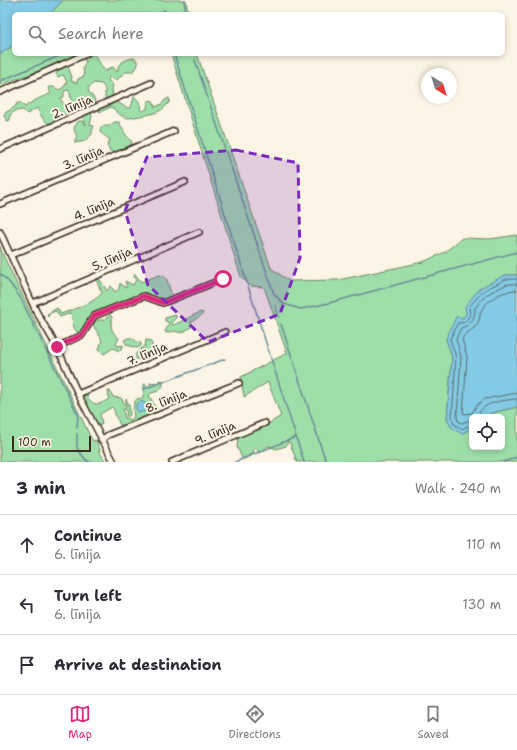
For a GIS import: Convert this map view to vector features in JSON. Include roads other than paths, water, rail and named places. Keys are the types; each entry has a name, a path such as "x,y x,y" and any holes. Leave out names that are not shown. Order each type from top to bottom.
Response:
{"street":[{"path":"0,92 81,56"},
{"name":"2. līnija","path":"0,149 151,83"},
{"name":"3. līnija","path":"0,204 174,131"},
{"name":"4. līnija","path":"11,256 185,182"},
{"path":"0,232 33,303 57,347 78,394 114,462"},
{"name":"5. līnija","path":"33,303 199,232"},
{"path":"57,347 82,335 94,316 144,296 163,303 223,279"},
{"name":"7. līnija","path":"78,394 225,332"},
{"name":"8. līnija","path":"101,440 108,435 239,383"},
{"name":"9. līnija","path":"172,462 265,423"}],"water":[{"path":"0,0 63,0 52,12 12,12 12,46 0,54"},
{"path":"505,275 517,275 517,407 490,414 469,414 469,429 462,434 451,427 447,418 452,357 446,339 456,317 463,318 466,314 465,306 480,288"},
{"path":"141,401 145,403 147,409 139,413 136,409 136,405"}],"waterway":[{"path":"184,0 186,12"},
{"path":"161,12 165,10"},
{"path":"0,81 59,56"},
{"path":"175,56 304,462"},
{"path":"195,60 274,294 284,304 301,309 329,303 517,252"},
{"path":"0,274 9,282 20,297 78,415 77,428"},
{"path":"275,306 279,317"},
{"path":"281,324 326,462"},
{"path":"144,389 225,359"},
{"path":"77,434 77,448 85,459 90,462"},
{"path":"235,462 296,437"},
{"path":"503,462 517,457"}]}
